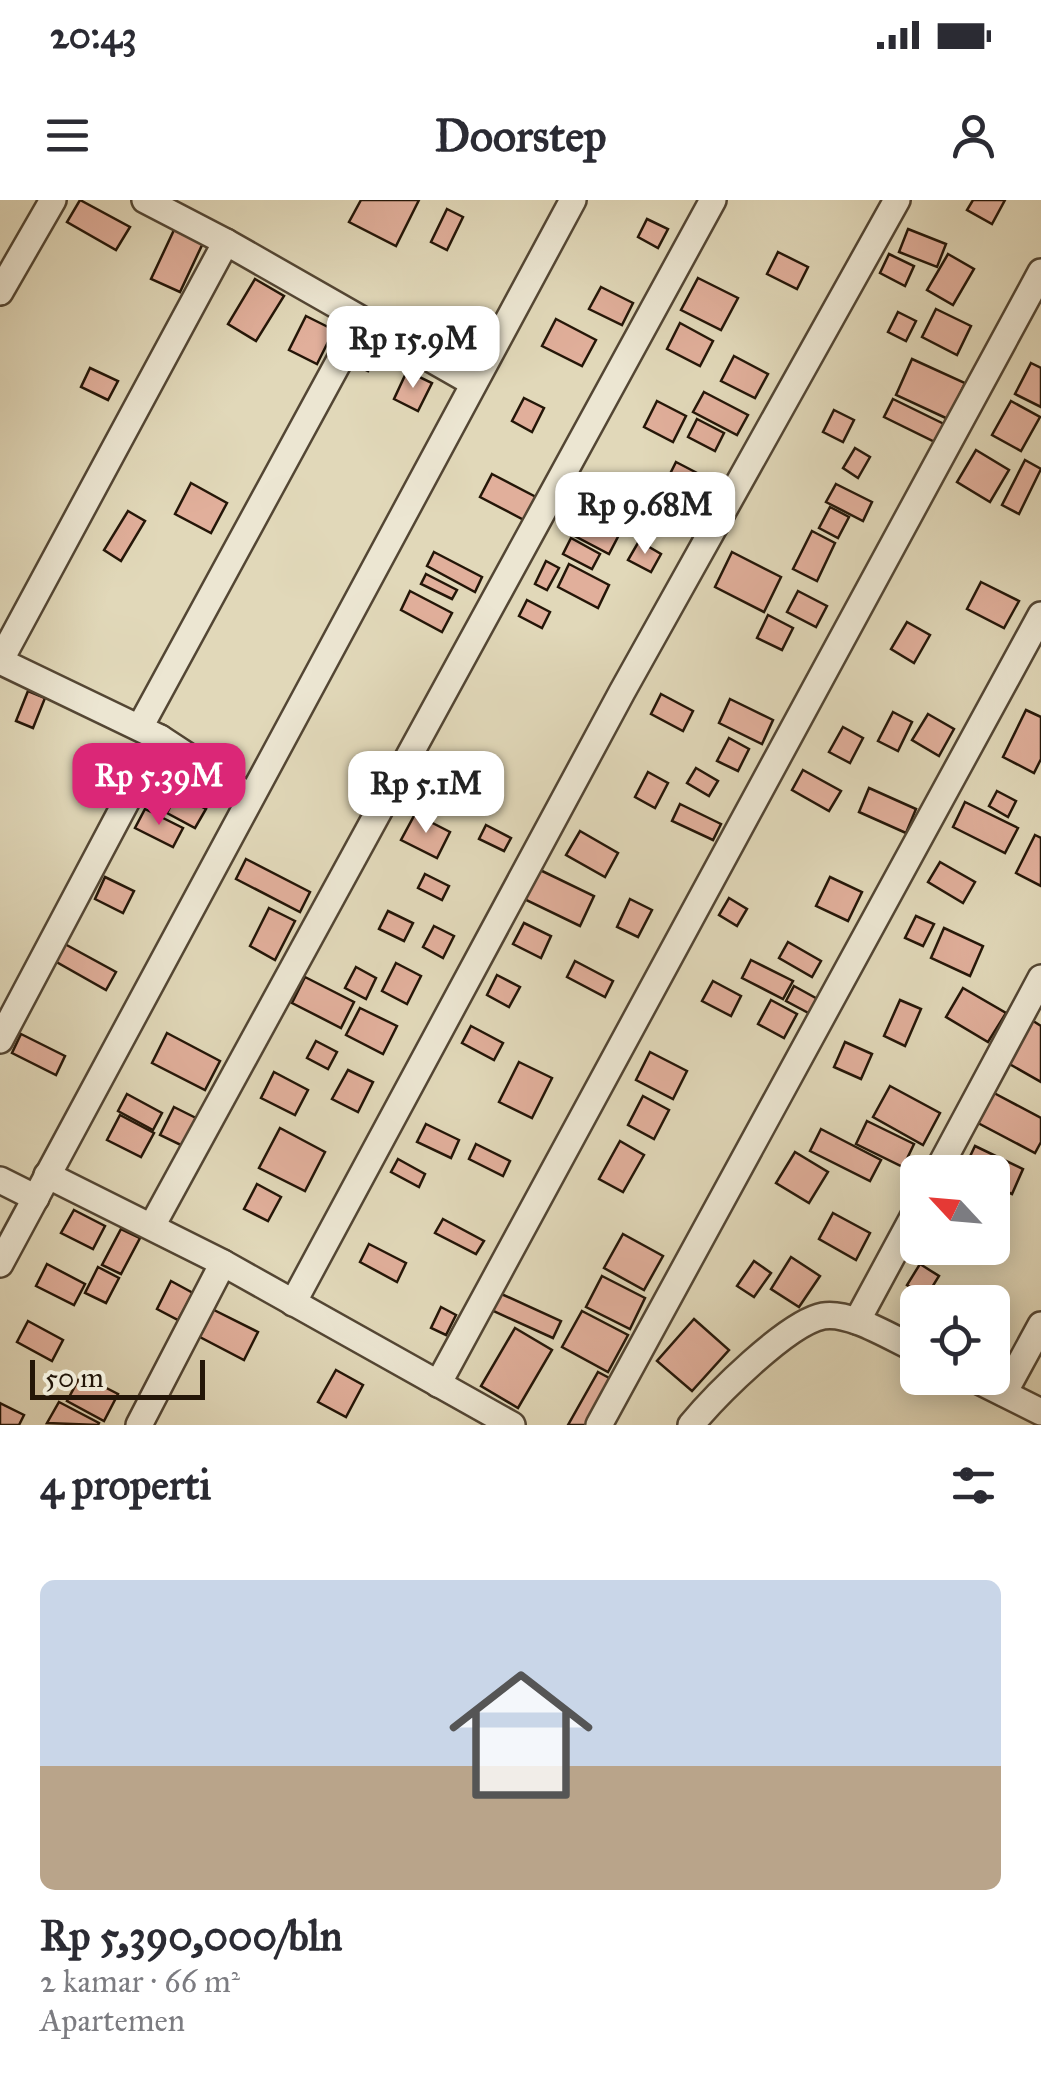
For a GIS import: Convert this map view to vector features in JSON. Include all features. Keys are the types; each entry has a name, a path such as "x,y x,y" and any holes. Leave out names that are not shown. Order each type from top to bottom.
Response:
{"street":[{"path":"0,292 53,200"},
{"path":"145,200 473,382"},
{"path":"0,1264 573,200"},
{"path":"152,1226 712,200"},
{"path":"292,1303 622,692 897,200"},
{"path":"226,242 0,661 150,732 250,797"},
{"path":"438,1384 1041,272"},
{"path":"0,1040 150,732 360,321"},
{"path":"599,1425 1041,615"},
{"path":"945,1155 1041,978"},
{"path":"0,1180 42,1187 152,1226 512,1425"},
{"path":"857,1320 900,1241"},
{"path":"138,1425 222,1263"},
{"path":"691,1425 757,1358 824,1316 857,1320 900,1341"},
{"path":"1010,1381 1041,1325"},
{"path":"1010,1395 1041,1412"}],"building":[{"path":"80,200 130,227 116,250 67,222"},
{"path":"361,200 419,200 396,246 349,222"},
{"path":"973,200 1005,200 992,224 967,210"},
{"path":"447,209 463,217 447,250 431,242"},
{"path":"647,219 668,229 658,248 638,237"},
{"path":"908,229 946,244 937,267 899,252"},
{"path":"174,230 203,243 180,292 151,279"},
{"path":"778,252 808,267 797,289 767,274"},
{"path":"889,254 914,266 905,286 880,273"},
{"path":"948,254 974,269 953,305 927,290"},
{"path":"698,278 738,298 721,330 681,310"},
{"path":"255,279 284,296 256,341 228,324"},
{"path":"601,287 633,303 622,325 589,309"},
{"path":"936,309 971,326 957,355 922,337"},
{"path":"898,312 916,321 906,341 888,332"},
{"path":"306,316 334,330 317,364 289,350"},
{"path":"556,319 596,340 582,366 542,346"},
{"path":"680,323 713,341 700,366 667,349"},
{"path":"358,339 379,350 368,371 346,360"},
{"path":"734,356 768,374 755,398 721,381"},
{"path":"912,359 965,383 948,419 896,395"},
{"path":"1031,363 1041,368 1041,407 1015,394"},
{"path":"90,368 118,381 108,400 81,387"},
{"path":"407,371 432,383 418,411 394,399"},
{"path":"704,392 748,415 737,435 693,412"},
{"path":"524,398 544,408 532,432 512,421"},
{"path":"893,399 944,424 935,442 884,417"},
{"path":"657,401 686,416 673,442 644,427"},
{"path":"1011,401 1040,417 1021,451 992,435"},
{"path":"834,410 854,420 843,442 823,432"},
{"path":"697,419 724,433 715,451 688,437"},
{"path":"855,448 870,457 858,478 843,468"},
{"path":"976,450 1009,470 990,502 957,482"},
{"path":"1025,460 1041,469 1019,514 1002,505"},
{"path":"676,462 699,474 688,496 665,484"},
{"path":"492,474 536,497 524,520 480,497"},
{"path":"645,481 687,502 675,524 633,502"},
{"path":"191,483 227,503 211,533 175,514"},
{"path":"836,484 872,502 863,521 826,502"},
{"path":"830,507 849,517 838,538 819,528"},
{"path":"584,509 622,529 609,554 571,534"},
{"path":"128,511 145,521 121,561 104,550"},
{"path":"812,531 835,543 817,581 793,569"},
{"path":"571,538 600,554 592,569 563,554"},
{"path":"639,541 661,554 651,572 628,560"},
{"path":"434,552 482,577 475,592 427,566"},
{"path":"732,552 781,577 764,612 715,587"},
{"path":"546,561 559,568 547,590 535,584"},
{"path":"569,564 609,585 598,608 558,587"},
{"path":"426,574 457,590 452,599 421,584"},
{"path":"981,582 1019,601 1004,628 967,609"},
{"path":"410,591 452,613 442,632 401,610"},
{"path":"798,591 827,606 816,627 787,612"},
{"path":"527,600 550,612 542,628 519,616"},
{"path":"768,615 793,628 782,650 757,638"},
{"path":"907,622 930,635 914,663 891,649"},
{"path":"28,691 45,698 33,728 16,721"},
{"path":"661,694 693,711 683,731 651,714"},
{"path":"730,699 773,720 762,744 719,723"},
{"path":"1026,710 1041,717 1041,759 1034,773 1003,757"},
{"path":"893,712 912,722 898,751 878,741"},
{"path":"928,714 954,729 939,756 912,740"},
{"path":"843,727 863,738 850,763 829,752"},
{"path":"729,738 749,749 738,771 717,761"},
{"path":"445,761 472,778 459,798 432,782"},
{"path":"696,768 718,781 709,796 687,783"},
{"path":"803,770 841,791 829,811 792,790"},
{"path":"648,772 668,783 655,808 635,797"},
{"path":"869,788 916,809 906,833 859,812"},
{"path":"997,791 1016,801 1008,817 989,806"},
{"path":"177,794 206,809 195,828 167,813"},
{"path":"965,802 1018,828 1005,853 953,827"},
{"path":"680,804 721,824 713,840 672,821"},
{"path":"145,809 183,828 173,847 135,828"},
{"path":"415,814 450,832 437,858 401,840"},
{"path":"486,825 511,838 504,851 479,839"},
{"path":"580,831 618,853 605,877 566,855"},
{"path":"1035,835 1041,838 1041,886 1016,873"},
{"path":"246,859 310,892 300,912 236,879"},
{"path":"940,862 975,882 963,903 928,882"},
{"path":"538,869 594,896 580,926 524,899"},
{"path":"425,874 449,886 442,900 418,888"},
{"path":"105,877 134,891 123,913 95,899"},
{"path":"830,877 862,892 848,921 816,906"},
{"path":"729,898 747,909 737,926 719,915"},
{"path":"630,899 652,910 638,937 617,927"},
{"path":"269,908 295,921 275,960 250,946"},
{"path":"388,911 413,923 404,941 379,929"},
{"path":"916,916 934,924 923,946 905,938"},
{"path":"524,923 551,936 541,958 513,944"},
{"path":"434,926 454,936 443,958 423,947"},
{"path":"944,928 983,946 970,976 931,958"},
{"path":"788,942 821,961 812,977 779,958"},
{"path":"63,943 116,972 106,990 53,960"},
{"path":"751,960 793,981 783,999 742,978"},
{"path":"575,961 613,981 605,997 567,977"},
{"path":"396,963 421,976 407,1004 382,991"},
{"path":"356,967 376,978 366,999 345,988"},
{"path":"497,975 520,987 509,1007 487,995"},
{"path":"305,977 354,1002 341,1028 292,1003"},
{"path":"713,981 741,996 731,1016 702,1001"},
{"path":"794,986 823,1002 816,1017 786,1001"},
{"path":"963,988 1006,1013 988,1042 946,1017"},
{"path":"771,1000 797,1014 784,1038 758,1024"},
{"path":"900,1000 921,1009 905,1046 884,1036"},
{"path":"360,1008 397,1026 383,1054 346,1035"},
{"path":"1030,1019 1041,1026 1041,1082 1006,1062"},
{"path":"471,1026 503,1043 494,1060 462,1043"},
{"path":"167,1033 220,1061 205,1090 152,1063"},
{"path":"21,1034 65,1056 56,1075 12,1053"},
{"path":"316,1041 337,1052 328,1069 307,1058"},
{"path":"845,1042 872,1054 861,1079 834,1067"},
{"path":"650,1052 687,1071 673,1099 636,1080"},
{"path":"519,1062 552,1078 532,1118 499,1102"},
{"path":"348,1070 373,1082 358,1112 332,1099"},
{"path":"274,1072 308,1090 295,1115 261,1098"},
{"path":"890,1086 940,1113 923,1145 873,1117"},
{"path":"994,1093 1041,1118 1041,1142 1035,1153 978,1123"},
{"path":"127,1094 162,1113 153,1130 118,1111"},
{"path":"643,1096 669,1110 654,1139 628,1125"},
{"path":"174,1107 198,1119 185,1147 160,1135"},
{"path":"120,1115 154,1133 141,1157 107,1140"},
{"path":"867,1121 914,1144 909,1155 900,1155 900,1166 856,1144"},
{"path":"426,1124 459,1140 451,1158 417,1142"},
{"path":"280,1128 325,1152 305,1191 259,1168"},
{"path":"821,1129 881,1160 870,1181 810,1151"},
{"path":"620,1141 644,1155 623,1192 599,1179"},
{"path":"476,1144 510,1161 503,1176 469,1159"},
{"path":"975,1146 994,1155 971,1155"},
{"path":"795,1152 828,1172 809,1203 776,1183"},
{"path":"398,1159 425,1174 419,1187 391,1172"},
{"path":"1010,1163 1023,1169 1010,1193"},
{"path":"257,1184 281,1197 268,1221 244,1209"},
{"path":"74,1210 105,1226 93,1249 61,1233"},
{"path":"833,1213 870,1233 856,1260 819,1239"},
{"path":"443,1219 484,1241 476,1254 435,1233"},
{"path":"121,1229 140,1238 121,1274 102,1265"},
{"path":"623,1234 663,1256 644,1290 604,1268"},
{"path":"369,1244 406,1263 397,1282 360,1262"},
{"path":"791,1257 820,1276 799,1307 771,1289"},
{"path":"754,1261 771,1273 754,1297 737,1286"},
{"path":"47,1264 85,1284 74,1305 36,1286"},
{"path":"919,1265 939,1276 933,1285 907,1285"},
{"path":"98,1267 119,1278 106,1303 85,1293"},
{"path":"602,1276 645,1298 630,1329 586,1307"},
{"path":"171,1281 193,1293 178,1320 157,1309"},
{"path":"497,1292 561,1321 553,1338 489,1309"},
{"path":"441,1307 456,1315 446,1335 431,1328"},
{"path":"210,1308 258,1332 244,1360 196,1335"},
{"path":"582,1311 628,1335 608,1372 562,1347"},
{"path":"694,1319 729,1350 692,1391 657,1361"},
{"path":"28,1321 63,1340 52,1361 17,1342"},
{"path":"515,1328 552,1350 518,1408 481,1386"},
{"path":"336,1370 363,1385 346,1417 318,1402"},
{"path":"598,1372 613,1380 586,1425 568,1425"},
{"path":"81,1375 118,1394 104,1421 67,1401"},
{"path":"59,1402 99,1423 98,1425 47,1423"},
{"path":"0,1403 24,1415 19,1425 0,1425"}]}
